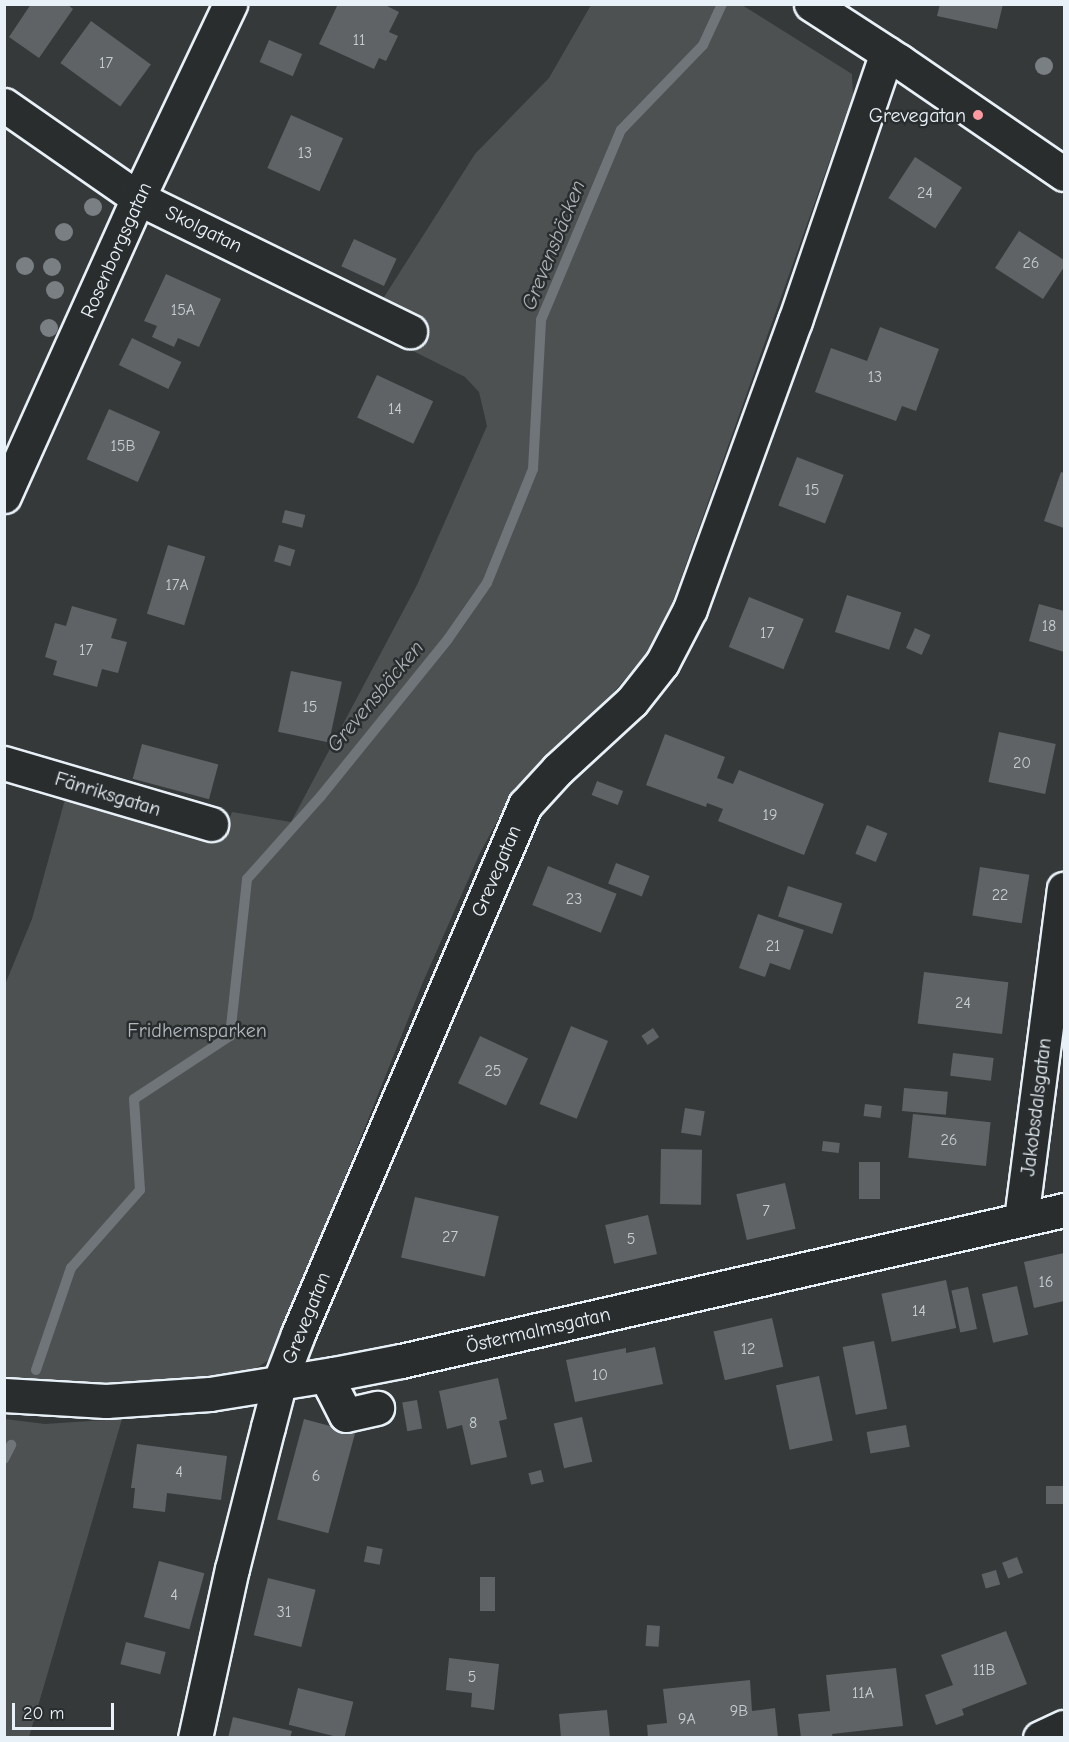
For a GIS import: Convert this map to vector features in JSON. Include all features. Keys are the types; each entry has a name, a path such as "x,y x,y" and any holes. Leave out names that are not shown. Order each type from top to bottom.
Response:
{"street":[{"name":"Rosenborgsgatan","path":"4,496 138,198 230,4"},
{"path":"811,4 1065,174"},
{"name":"Grevegatan","path":"195,1737 232,1569 280,1381 525,805 558,769 632,701 662,663 690,609 795,321 887,53"},
{"name":"Skolgatan","path":"4,105 138,198 351,300 410,331"},
{"name":"Fänriksgatan","path":"4,763 211,824"},
{"name":"Jakobsdalsgatan","path":"1021,1219 1065,889"},
{"name":"Östermalmsgatan","path":"4,1395 106,1401 210,1394 334,1374 401,1361 1065,1210"},
{"path":"334,1374 332,1388 346,1415 377,1408"},
{"path":"1040,1737 1065,1727"}],"green space":[{"name":"Fridhemsparken","path":"591,5 742,5 852,74 853,95 670,609 646,655 613,693 545,756 503,810 480,853 423,982 273,1357 242,1378 101,1388 5,1380 4,987 32,919 67,792 221,840 232,812 291,822 417,585 487,426 479,392 465,377 365,327 475,154 549,78"},
{"path":"5,1419 45,1424 122,1419 29,1737 5,1737"}],"building":[{"path":"31,4 67,4 73,9 39,58 9,37"},
{"path":"338,4 383,4 399,12 389,32 398,36 386,61 379,58 374,69 319,44"},
{"path":"940,4 1003,4 997,29 937,16"},
{"path":"91,21 151,64 120,107 60,63"},
{"path":"269,40 302,54 293,76 260,62"},
{"path":"291,115 343,138 319,191 267,168"},
{"path":"915,157 962,187 935,229 888,198"},
{"path":"1019,231 1064,260 1064,267 1043,299 995,268"},
{"path":"354,239 397,259 384,286 341,266"},
{"path":"166,274 221,299 199,347 178,338 174,347 152,337 157,326 144,321"},
{"path":"880,327 939,349 916,411 902,406 896,421 815,392 831,348 867,361"},
{"path":"132,338 181,362 168,389 119,365"},
{"path":"377,375 433,401 413,444 357,418"},
{"path":"109,409 160,432 138,482 87,459"},
{"path":"797,457 844,475 825,523 778,506"},
{"path":"1061,472 1064,473 1064,528 1044,521"},
{"path":"285,510 305,515 302,528 282,523"},
{"path":"168,545 205,556 184,625 147,614"},
{"path":"279,545 295,550 290,566 274,561"},
{"path":"847,595 901,613 889,650 835,632"},
{"path":"749,597 804,619 783,669 729,647"},
{"path":"1039,604 1064,611 1064,652 1029,641"},
{"path":"72,606 117,619 111,638 127,642 118,673 102,669 97,687 53,675 57,661 45,657 55,623 66,626"},
{"path":"915,628 931,635 922,655 906,648"},
{"path":"291,671 342,682 329,742 278,732"},
{"path":"999,732 1056,744 1045,794 988,782"},
{"path":"665,734 725,757 717,778 733,784 739,770 824,804 804,855 718,821 723,809 707,803 706,807 646,785"},
{"path":"142,744 218,764 209,799 133,779"},
{"path":"597,781 623,791 618,805 592,795"},
{"path":"867,825 887,833 876,862 855,854"},
{"path":"616,863 650,876 642,896 608,884"},
{"path":"548,866 617,894 601,933 532,905"},
{"path":"980,867 1029,875 1022,923 972,915"},
{"path":"788,886 842,904 832,934 778,916"},
{"path":"758,914 804,930 790,970 770,963 765,977 739,968"},
{"path":"924,972 1008,982 1002,1034 918,1024"},
{"path":"571,1026 608,1041 577,1119 540,1104"},
{"path":"653,1028 659,1037 648,1045 641,1036"},
{"path":"480,1036 528,1058 506,1106 458,1083"},
{"path":"953,1053 994,1058 991,1081 950,1076"},
{"path":"904,1088 948,1092 946,1115 902,1111"},
{"path":"865,1104 882,1106 880,1118 864,1116"},
{"path":"685,1108 705,1111 701,1136 681,1133"},
{"path":"913,1114 991,1122 986,1166 908,1158"},
{"path":"823,1141 840,1143 839,1153 822,1151"},
{"path":"661,1149 702,1150 701,1205 660,1204"},
{"path":"859,1162 880,1162 880,1199 859,1199"},
{"path":"785,1183 796,1229 747,1240 736,1194"},
{"path":"415,1197 499,1216 485,1277 401,1257"},
{"path":"648,1215 657,1254 614,1264 605,1225"},
{"path":"1064,1253 1064,1301 1034,1308 1024,1262"},
{"path":"946,1280 956,1328 892,1342 881,1294"},
{"path":"1017,1286 1028,1335 993,1343 982,1294"},
{"path":"968,1287 977,1329 960,1333 951,1291"},
{"path":"772,1318 783,1367 725,1380 714,1331"},
{"path":"874,1341 887,1409 856,1415 843,1347"},
{"path":"655,1347 663,1384 575,1402 566,1360 626,1348 626,1353"},
{"path":"819,1376 833,1441 790,1450 776,1385"},
{"path":"498,1378 507,1419 499,1421 507,1457 471,1465 462,1425 447,1429 439,1391"},
{"path":"417,1400 422,1429 407,1431 402,1403"},
{"path":"582,1417 592,1462 564,1468 554,1424"},
{"path":"304,1419 355,1433 328,1533 277,1519"},
{"path":"906,1425 910,1447 870,1454 867,1432"},
{"path":"137,1444 227,1456 221,1500 167,1493 165,1512 133,1508 135,1488 131,1488"},
{"path":"541,1470 544,1482 531,1485 528,1473"},
{"path":"1046,1486 1064,1486 1064,1504 1046,1504"},
{"path":"367,1546 383,1549 380,1565 364,1562"},
{"path":"1017,1557 1023,1573 1008,1579 1002,1563"},
{"path":"159,1561 204,1573 189,1629 144,1617"},
{"path":"996,1570 1000,1584 986,1589 982,1574"},
{"path":"480,1577 495,1577 495,1611 480,1611"},
{"path":"268,1578 316,1590 301,1647 254,1635"},
{"path":"647,1625 660,1626 659,1647 646,1646"},
{"path":"1006,1631 1027,1684 962,1709 964,1715 936,1725 925,1695 953,1685 941,1655"},
{"path":"126,1642 166,1652 160,1674 120,1664"},
{"path":"449,1658 499,1664 494,1710 471,1707 472,1693 446,1690"},
{"path":"896,1668 903,1726 832,1734 833,1738 801,1738 798,1714 830,1711 826,1675"},
{"path":"750,1680 752,1711 775,1708 778,1738 648,1738 647,1725 667,1723 663,1689"},
{"path":"298,1688 353,1702 344,1738 289,1725"},
{"path":"607,1710 610,1738 561,1738 559,1714"},
{"path":"233,1717 292,1731 290,1738 228,1738"}],"waterway":[{"name":"Grevensbäcken","path":"36,1370 71,1268 140,1190 134,1099 230,1036 247,879 321,796 448,639 487,583 533,469 541,320 621,130 703,45 722,4"},
{"name":"Grevensbäcken","path":"4,1459 11,1445"}],"place":[{"name":"Grevegatan","path":"978,115"}]}
